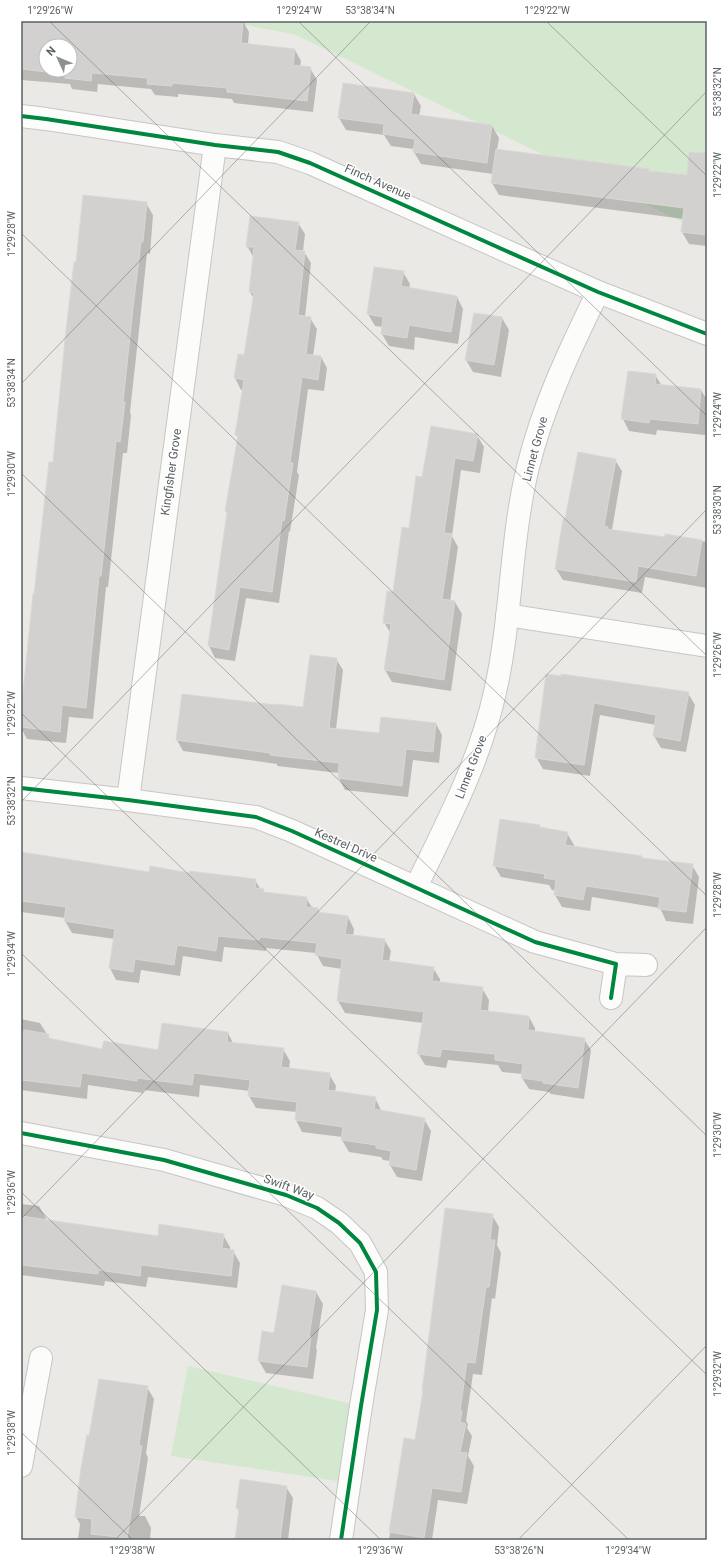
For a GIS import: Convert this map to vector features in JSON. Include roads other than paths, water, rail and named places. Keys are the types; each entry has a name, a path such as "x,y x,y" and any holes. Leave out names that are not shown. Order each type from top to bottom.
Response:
{"street":[{"name":"Finch Avenue","path":"21,116 215,145 278,152 310,163 598,292 707,334"},
{"name":"Kingfisher Grove","path":"128,800 215,145"},
{"name":"Linnet Grove","path":"416,887 466,784 479,750 496,692 507,615 515,542 528,468 547,404 572,345 598,292"},
{"path":"507,615 707,646"},
{"name":"Kestrel Drive","path":"21,788 256,817 292,831 535,942 616,964 646,965"},
{"path":"611,998 616,964"},
{"name":"Swift Way","path":"21,1133 164,1160 286,1195 317,1208 339,1223 360,1243 376,1272 377,1310 341,1540"},
{"path":"21,1466 27,1394 41,1358"}]}
